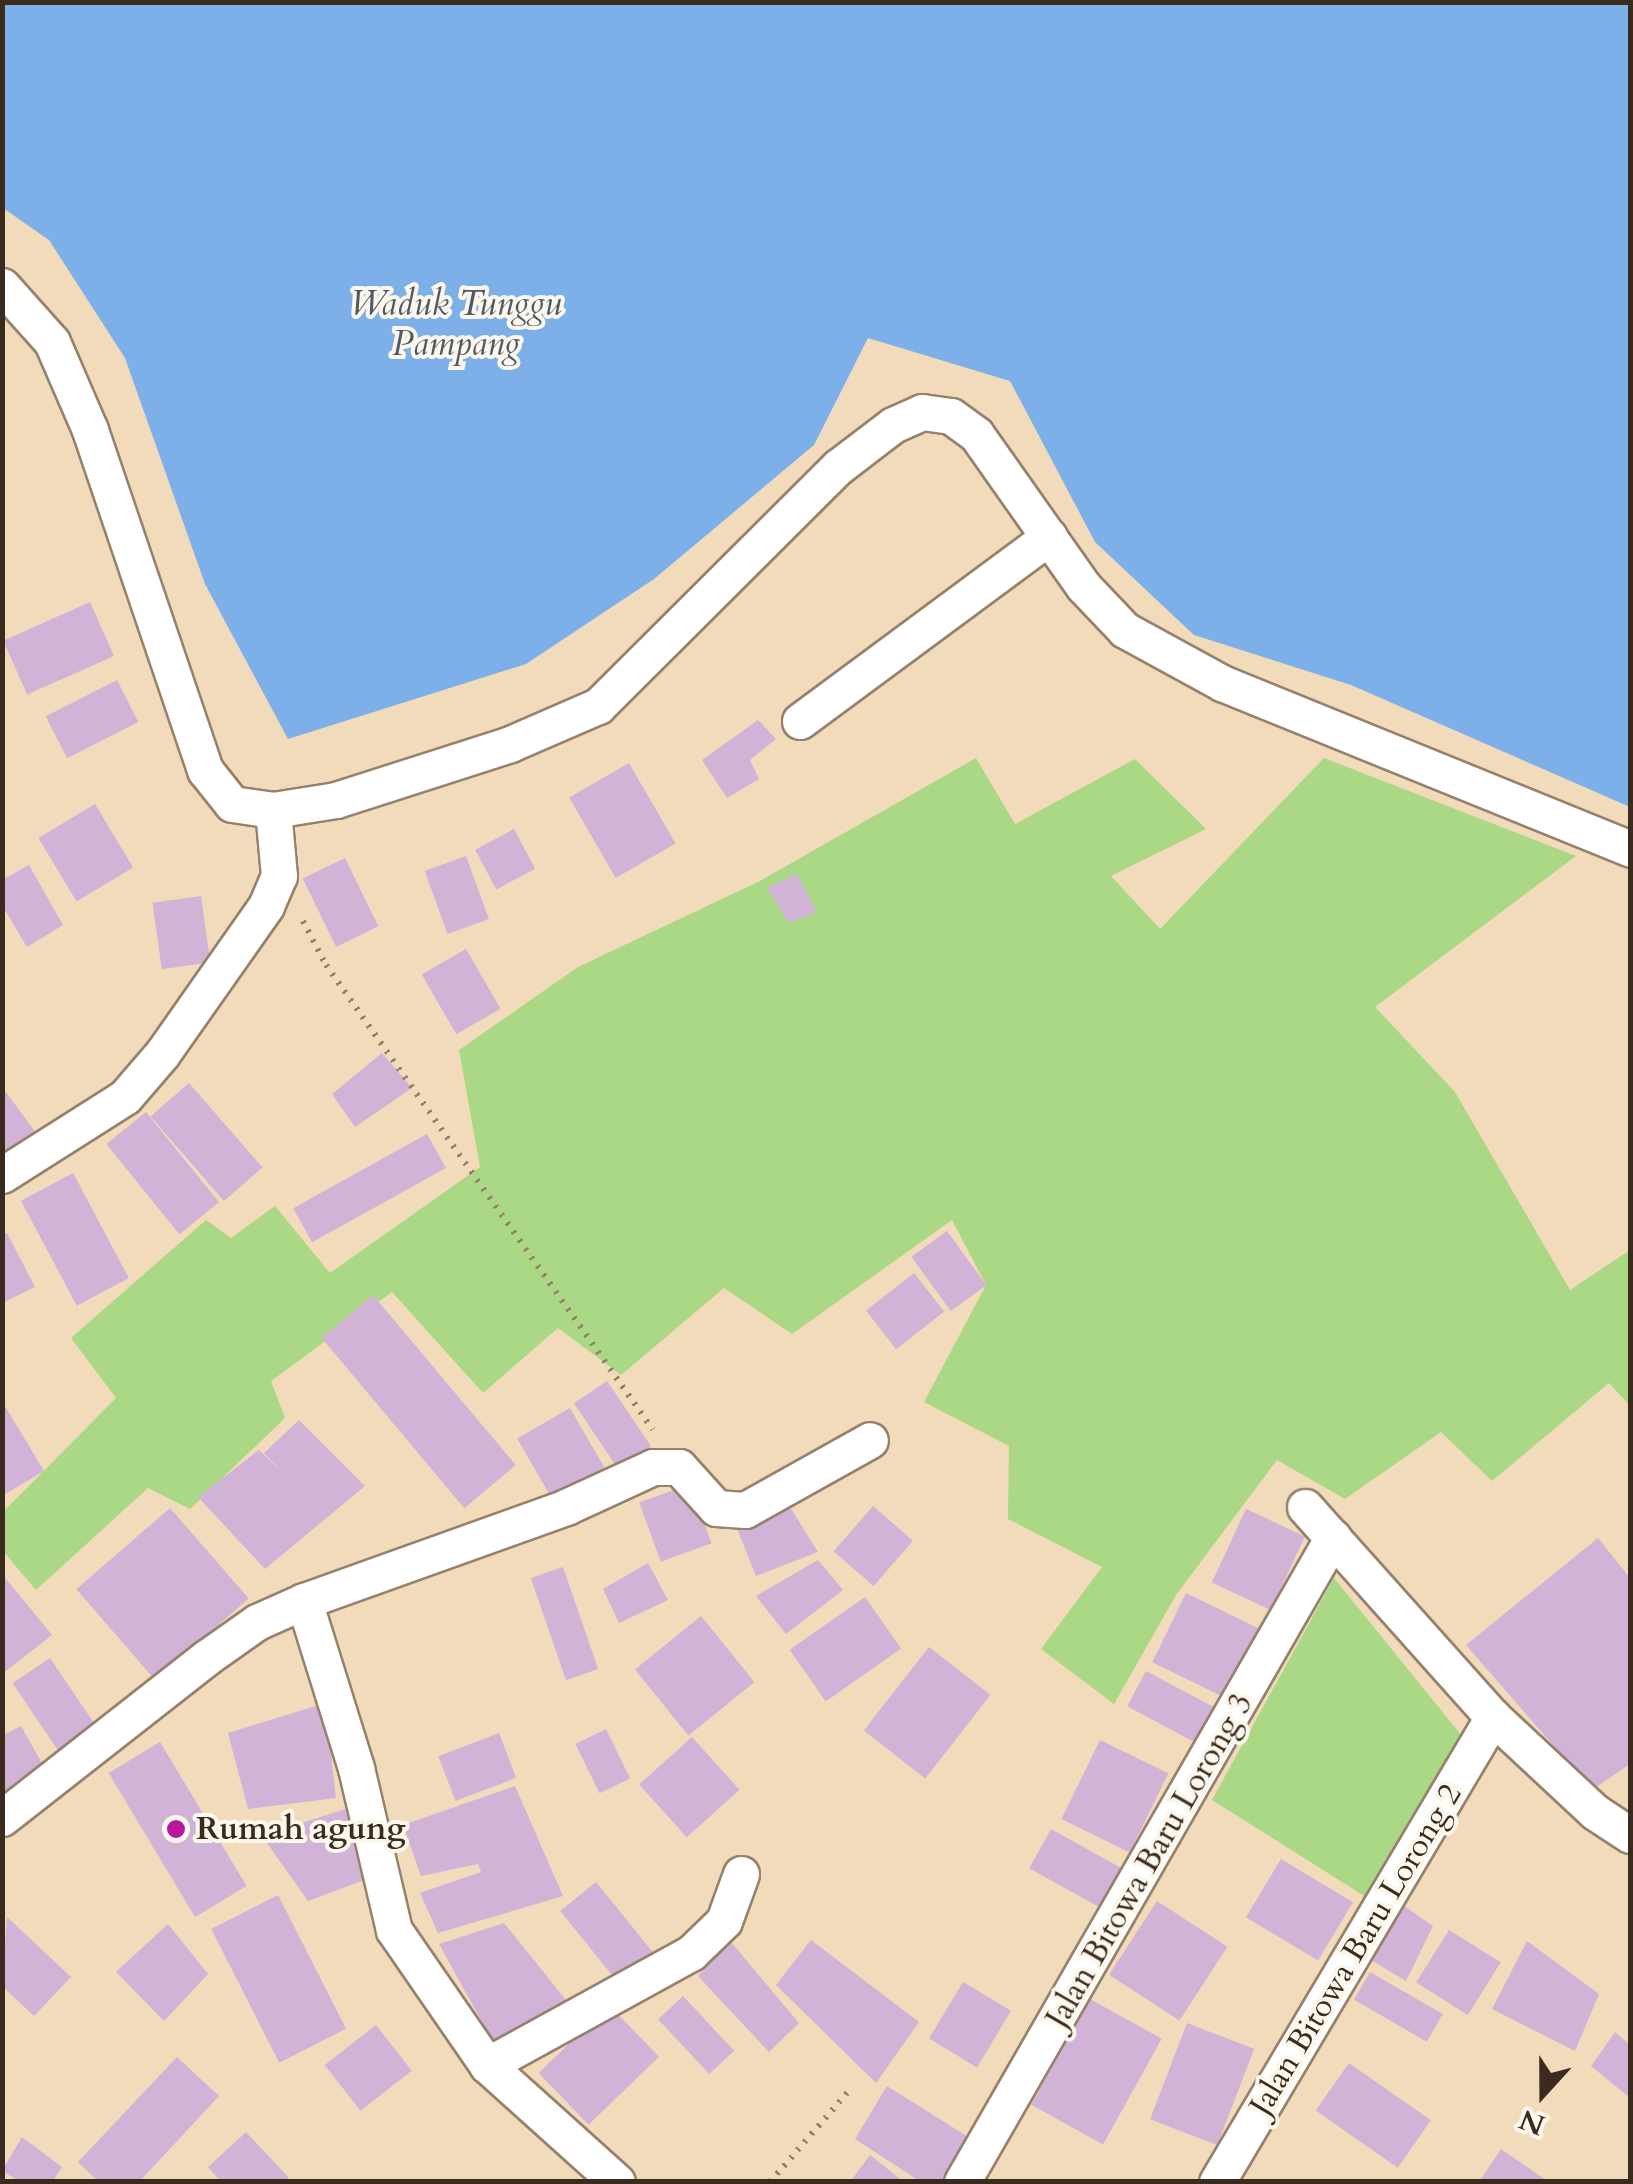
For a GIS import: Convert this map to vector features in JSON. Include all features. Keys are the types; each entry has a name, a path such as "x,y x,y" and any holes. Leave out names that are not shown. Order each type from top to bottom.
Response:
{"street":[{"path":"2,286 52,342 90,430 205,770 232,804 273,810 336,800 510,744 598,706 838,467 893,425 922,412 951,416 976,434 1049,537 1124,630 1162,653 1630,849"},
{"path":"800,721 1049,537"},
{"path":"2,1175 125,1098 266,906 280,876 273,810"},
{"path":"2,1818 206,1658 257,1622 304,1601 566,1507 654,1468 680,1466 716,1508 745,1510 870,1440"},
{"path":"1306,1506 1493,1717 1596,1812 1630,1836"},
{"name":"Jalan Bitowa Baru Lorong 3","path":"962,2182 1333,1537"},
{"path":"304,1601 356,1768 394,1930 487,2065 617,2182"},
{"name":"Jalan Bitowa Baru Lorong 2","path":"1217,2182 1493,1717"},
{"path":"487,2065 691,1953 724,1921 741,1874"}],"path":[{"path":"280,876 326,965 680,1466"},
{"path":"770,2182 847,2092"}],"green space":[{"path":"976,758 1015,824 1135,759 1206,829 1111,876 1160,929 1324,758 1576,856 1375,1007 1455,1092 1570,1290 1630,1250 1630,1406 1609,1383 1492,1481 1441,1432 1345,1499 1277,1460 1176,1595 1114,1704 1041,1649 1102,1567 1008,1519 1009,1446 924,1402 986,1285 952,1220 792,1334 724,1288 621,1375 558,1328 483,1393 392,1292 271,1381 285,1418 190,1509 148,1488 36,1590 3,1551 2,1513 116,1398 71,1338 206,1220 231,1238 275,1206 330,1273 480,1167 459,1050 578,967 760,881"},
{"path":"1334,1578 1466,1741 1369,1899 1212,1800"}],"water":[{"name":"Waduk Tunggu Pampang","path":"3,2 1630,3 1630,807 1351,685 1194,635 1095,542 1010,381 868,338 814,445 654,579 526,664 288,739 205,584 125,358 49,240 3,208"}],"building":[{"path":"90,602 114,656 27,695 3,641"},
{"path":"117,680 138,722 67,758 46,716"},
{"path":"758,720 776,739 750,760 759,779 727,798 702,760"},
{"path":"629,763 676,844 616,878 569,798"},
{"path":"95,804 133,867 77,901 38,838"},
{"path":"514,829 535,869 496,889 475,850"},
{"path":"466,856 489,919 448,934 425,871"},
{"path":"345,858 378,926 336,947 303,879"},
{"path":"29,865 63,925 27,947 2,905 2,880"},
{"path":"797,874 817,912 789,923 767,888"},
{"path":"201,896 210,962 162,969 152,903"},
{"path":"466,949 500,1009 456,1034 422,974"},
{"path":"382,1053 412,1088 355,1127 332,1094"},
{"path":"189,1083 262,1168 224,1201 151,1116"},
{"path":"2,1087 40,1138 2,1165"},
{"path":"146,1112 219,1202 179,1234 106,1144"},
{"path":"427,1134 446,1168 312,1242 293,1208"},
{"path":"73,1173 129,1278 77,1306 21,1201"},
{"path":"947,1231 986,1285 951,1311 911,1257"},
{"path":"7,1233 35,1287 2,1303 2,1235"},
{"path":"914,1273 944,1312 896,1349 866,1311"},
{"path":"373,1295 516,1465 464,1508 322,1338"},
{"path":"607,1381 651,1446 618,1469 574,1403"},
{"path":"2,1401 44,1471 2,1496"},
{"path":"570,1408 604,1468 552,1498 517,1438"},
{"path":"299,1420 365,1486 265,1569 198,1497 259,1450 284,1474 264,1453"},
{"path":"690,1484 712,1543 661,1562 639,1502"},
{"path":"782,1494 818,1552 756,1576 732,1516"},
{"path":"873,1506 913,1541 874,1586 834,1551"},
{"path":"170,1508 249,1599 155,1680 76,1589"},
{"path":"1246,1509 1305,1536 1271,1610 1212,1582"},
{"path":"1598,1538 1630,1578 1630,1764 1592,1790 1466,1645"},
{"path":"818,1560 843,1590 786,1634 756,1596"},
{"path":"648,1563 668,1600 619,1623 603,1589"},
{"path":"563,1567 598,1669 566,1680 531,1578"},
{"path":"2,1574 52,1635 2,1674"},
{"path":"1186,1593 1270,1634 1236,1703 1152,1662"},
{"path":"865,1597 901,1649 826,1701 790,1650"},
{"path":"701,1616 754,1682 688,1736 635,1669"},
{"path":"929,1647 990,1695 925,1779 864,1731"},
{"path":"50,1658 98,1728 60,1754 13,1683"},
{"path":"1146,1671 1220,1710 1201,1746 1127,1706"},
{"path":"325,1703 336,1798 248,1809 228,1733"},
{"path":"21,1726 47,1772 2,1797 2,1736"},
{"path":"606,1729 630,1778 600,1793 575,1744"},
{"path":"499,1733 516,1778 456,1801 438,1756"},
{"path":"692,1737 740,1790 687,1837 639,1785"},
{"path":"1100,1740 1168,1773 1130,1852 1061,1819"},
{"name":"Rumah agung","path":"160,1742 247,1886 195,1917 109,1773"},
{"path":"515,1786 563,1896 438,1933 420,1893 481,1872 478,1864 421,1876 403,1825"},
{"path":"345,1809 370,1878 308,1901 262,1836"},
{"path":"1051,1829 1124,1870 1103,1909 1029,1868"},
{"path":"1281,1859 1353,1902 1318,1961 1246,1917"},
{"path":"596,1882 654,1953 618,1982 560,1911"},
{"path":"278,1895 346,2029 279,2063 211,1929"},
{"path":"1157,1901 1227,1947 1180,2021 1109,1975"},
{"path":"1397,1901 1433,1926 1406,1981 1361,1954"},
{"path":"7,1917 71,1977 34,2016 2,1986"},
{"path":"504,1923 566,2000 496,2047 439,1944"},
{"path":"168,1924 208,1974 164,2021 116,1972"},
{"path":"1449,1930 1501,1962 1468,2015 1416,1983"},
{"path":"811,1940 919,2022 876,2083 776,1985"},
{"path":"1527,1941 1599,1994 1575,2051 1492,2009"},
{"path":"731,1942 799,2023 769,2052 698,1976"},
{"path":"1370,1972 1443,2014 1427,2042 1354,2000"},
{"path":"963,1982 1011,2011 977,2067 929,2039"},
{"path":"683,1996 734,2051 709,2074 658,2019"},
{"path":"1090,1999 1162,2039 1103,2145 1031,2105"},
{"path":"609,2005 659,2057 589,2125 539,2073"},
{"path":"1187,2023 1254,2049 1217,2145 1150,2119"},
{"path":"376,2025 412,2071 360,2111 325,2065"},
{"path":"1615,2032 1630,2045 1630,2098 1591,2066"},
{"path":"177,2057 219,2096 139,2182 99,2182 78,2162"},
{"path":"1349,2063 1431,2120 1398,2168 1316,2111"},
{"path":"887,2086 973,2140 946,2182 921,2182 855,2139"},
{"path":"246,2132 289,2178 284,2182 221,2182 208,2167"},
{"path":"22,2137 62,2167 52,2182 21,2182 2,2171"},
{"path":"1501,2149 1549,2182 1479,2182"},
{"path":"870,2155 904,2182 850,2182"}],"place":[{"name":"Rumah agung","path":"176,1829"}]}
